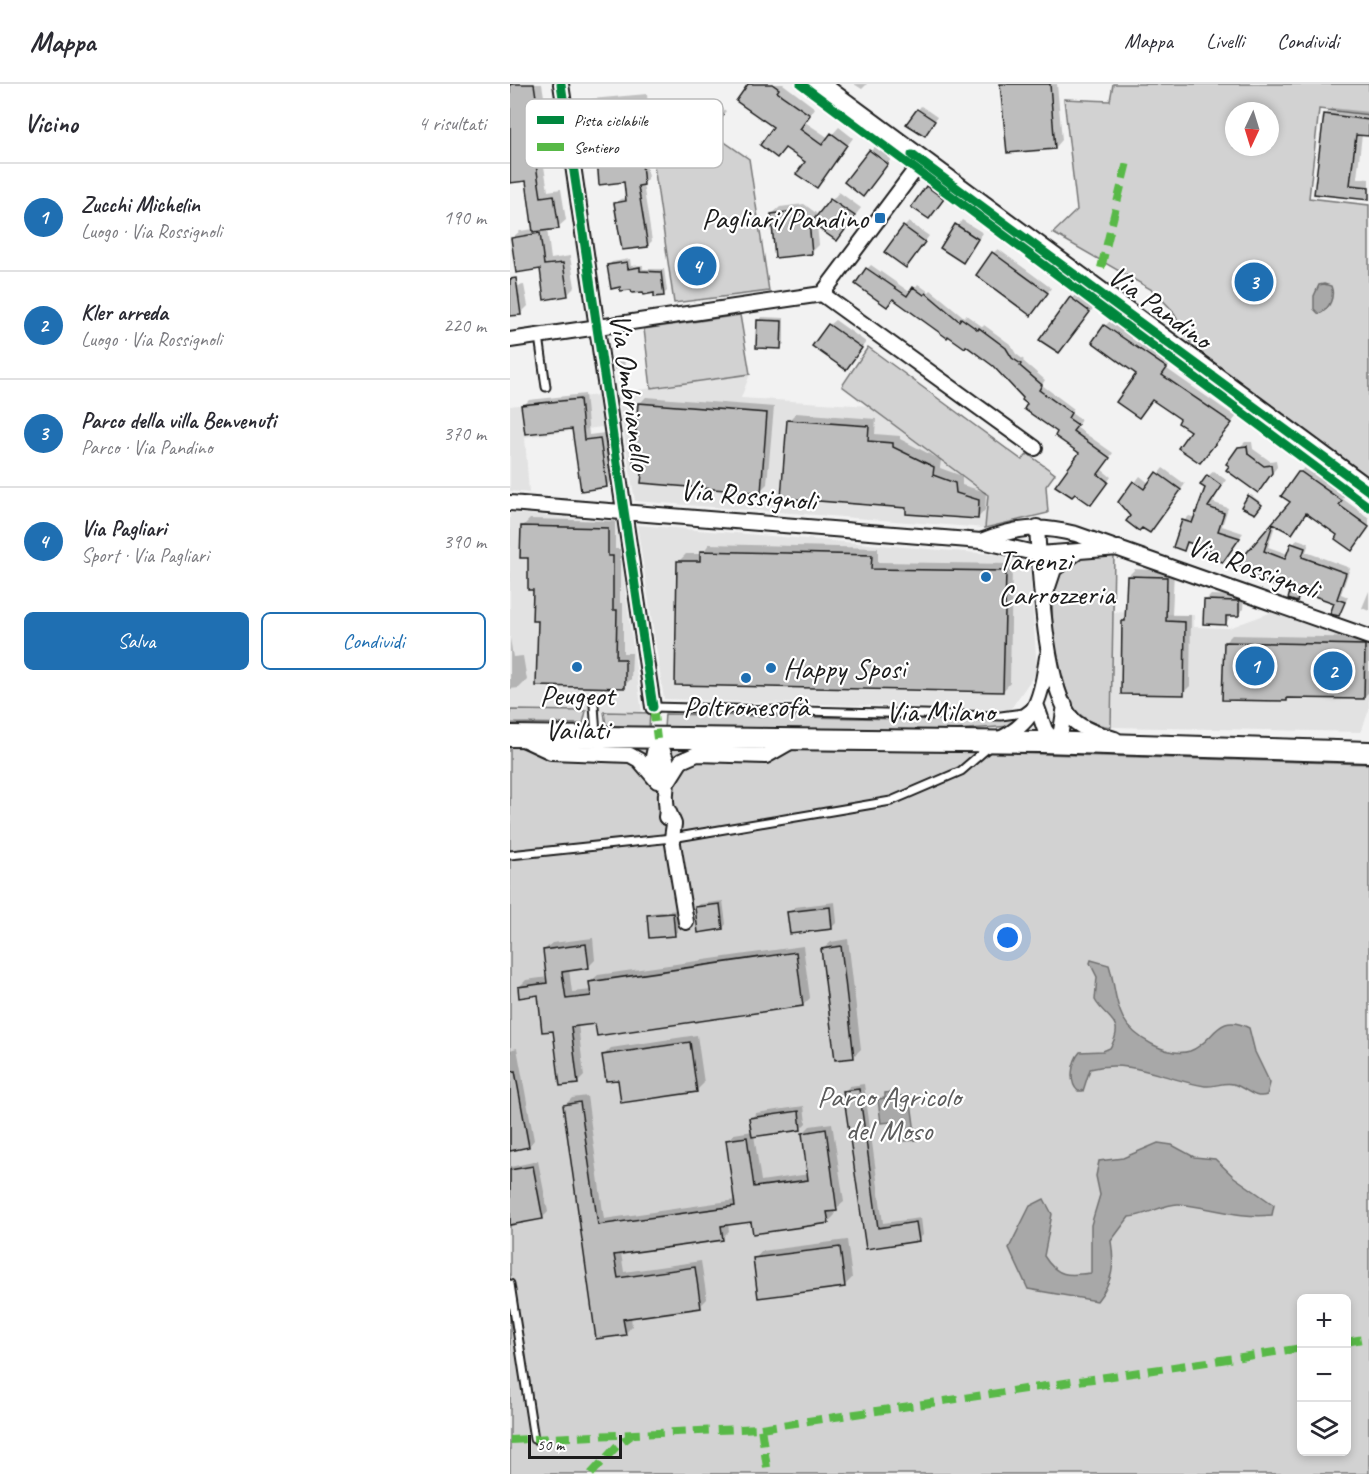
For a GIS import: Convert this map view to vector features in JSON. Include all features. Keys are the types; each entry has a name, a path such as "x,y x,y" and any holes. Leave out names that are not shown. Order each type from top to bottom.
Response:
{"main road":[{"name":"Via Pandino","path":"818,84 1369,491"},
{"name":"Via Milano","path":"513,736 1054,742 1369,752"}],"street":[{"name":"Via Ombrianello","path":"561,84 563,99"},
{"path":"822,294 921,162"},
{"name":"Via Ombrianello","path":"573,168 653,707"},
{"path":"510,340 822,294 1035,448"},
{"name":"Via Rossignoli","path":"510,503 981,542 1039,554 1119,548"},
{"path":"1037,527 1048,652 1065,705 1074,720 1091,730 1137,745"},
{"name":"Via Rossignoli","path":"981,542 1009,531 1037,527 1076,534 1369,637"},
{"path":"1044,610 1047,588 1054,569 1065,558 1081,550"},
{"path":"996,741 1027,723 1042,689 1048,652"},
{"path":"1036,704 1045,730 1054,742 1061,731 1065,705"},
{"path":"513,736 551,752 630,755 639,760 664,785"},
{"path":"657,739 667,757 664,785 668,810 665,826 672,838 686,922"},
{"path":"664,785 681,761 697,754 766,756 794,740"}],"lane":[{"path":"539,336 546,387"},
{"path":"653,707 1001,716 1023,712 1036,704"},
{"path":"594,705 596,738"},
{"path":"510,855 672,838 891,801 961,771 996,741"},
{"path":"510,1284 534,1439"}],"shaded area":[{"path":"1319,285 1331,286 1332,298 1329,306 1319,314 1314,309 1314,296"},
{"path":"750,374 741,398 870,406 988,495 985,528 635,501 617,393"},
{"path":"598,395 602,427 525,437 529,493 510,491 510,406"},
{"path":"510,513 616,522 642,713 510,710"},
{"path":"637,525 1015,556 1030,565 1037,671 1010,710 664,699"},
{"path":"1275,611 1369,644 1369,710 1361,732 1111,727 1113,612 1194,615 1194,627 1229,628"},
{"path":"1091,960 1109,965 1118,1005 1128,1025 1143,1039 1162,1049 1190,1051 1198,1047 1222,1025 1229,1023 1249,1028 1255,1052 1270,1083 1267,1095 1254,1095 1233,1084 1205,1086 1120,1066 1090,1069 1083,1091 1078,1091 1072,1077 1077,1056 1080,1052 1103,1051 1110,1048 1116,1031 1113,1021 1095,1000 1097,977 1090,963"},
{"path":"892,1092 892,1097 910,1095 916,1140 904,1141 902,1127 893,1128 891,1122 881,1123 878,1099 885,1098 885,1093"},
{"path":"1158,1143 1172,1145 1194,1157 1215,1159 1234,1177 1274,1205 1272,1215 1237,1214 1191,1205 1168,1205 1129,1217 1111,1241 1112,1273 1097,1301 1028,1289 1009,1248 1030,1206 1044,1199 1052,1214 1044,1256 1049,1263 1064,1274 1091,1273 1091,1225 1100,1195 1096,1176 1099,1161 1123,1158"}],"green space":[{"path":"1113,84 1369,84 1369,115 1319,109 1309,198 1369,205 1369,478 1192,346 1172,310 1154,291 1053,233 1077,210 1064,99 1110,101"},
{"path":"723,141 749,159 769,291 674,303 654,168 723,168"},
{"path":"740,315 750,374 651,388 644,329"},
{"path":"868,347 1022,460 1028,454 1055,474 1046,486 1048,513 985,528 988,495 842,386"},
{"path":"1086,554 1114,554 1111,727 1091,722 1075,709 1063,681 1055,642 1052,602 1055,586 1065,568"},
{"path":"510,710 586,711 583,724 510,723"},
{"path":"604,712 650,713 649,728 606,725"},
{"path":"665,714 952,720 1019,718 1012,726 939,731 664,728"},
{"name":"Parco Agricolo del Moso","path":"510,742 526,747 974,752 1369,764 1369,1474 510,1474"}],"building":[{"path":"510,84 534,84 536,99 525,99 525,168 536,168 541,197 554,195 559,229 533,232 526,181 510,183"},
{"path":"748,84 772,84 779,89 777,92 810,115 800,129 822,145 831,133 847,145 817,188 796,174 805,162 785,148 777,158 760,145 773,127 736,101"},
{"path":"1000,84 1050,84 1055,149 1007,153"},
{"path":"917,109 935,121 925,136 906,124"},
{"path":"1324,114 1369,120 1369,136 1356,135 1350,185 1369,187 1369,200 1314,194"},
{"path":"869,150 888,164 863,197 844,182"},
{"path":"598,168 642,168 644,185 638,186 648,247 622,250 614,203 626,201 624,182 599,185"},
{"path":"926,186 944,199 929,219 911,207"},
{"path":"830,199 855,216 837,241 811,223"},
{"path":"796,211 809,221 812,254 775,258 771,214"},
{"path":"955,224 978,239 963,263 940,248"},
{"path":"903,226 925,242 906,268 884,252"},
{"path":"540,233 544,265 563,263 568,296 544,300 540,269 516,273 511,238"},
{"path":"992,252 1048,293 1031,316 976,275"},
{"path":"627,262 628,269 640,267 640,271 661,272 664,296 654,297 654,293 644,295 643,292 632,293 631,290 620,291 620,287 611,289 607,265"},
{"path":"866,268 907,296 913,287 924,295 926,293 959,321 961,318 978,330 979,328 1006,348 1012,358 1042,385 1039,390 1071,413 1068,418 1078,425 1073,431 1110,458 1098,474 1108,482 1091,505 1075,494 1072,497 1055,486 1079,453 1055,436 1057,432 1024,409 1027,404 1022,400 1023,398 993,366 966,346 965,348 948,336 947,338 893,299 887,307 855,284"},
{"path":"516,278 521,315 510,316 510,279"},
{"path":"1070,297 1090,312 1059,353 1039,340"},
{"path":"757,320 782,321 781,349 756,348"},
{"path":"828,324 862,348 846,370 812,346"},
{"path":"1104,325 1167,368 1162,375 1232,423 1200,463 1178,448 1190,431 1178,423 1180,419 1152,400 1139,418 1116,402 1136,374 1092,342"},
{"path":"580,399 584,440 600,438 607,487 581,491 572,429 525,434 521,405"},
{"path":"638,403 767,413 761,493 641,483 643,465 633,465"},
{"path":"787,420 869,426 868,441 893,443 893,447 934,467 933,475 955,483 956,493 979,500 978,519 906,514 906,508 781,498"},
{"path":"1247,446 1248,454 1264,466 1271,465 1272,473 1258,493 1226,470 1229,466 1226,464 1238,447"},
{"path":"1156,472 1181,490 1150,533 1142,528 1139,531 1126,521 1130,516 1118,502 1133,481 1144,489"},
{"path":"1298,472 1342,501 1339,505 1369,527 1352,551 1335,539 1337,535 1306,513 1292,534 1273,524 1264,551 1285,559 1291,543 1305,548 1302,557 1346,573 1337,599 1345,602 1339,616 1330,614 1334,603 1300,591 1297,602 1288,599 1290,592 1253,577 1255,571 1237,564 1290,502 1281,496"},
{"path":"1207,475 1222,486 1208,507 1224,513 1218,531 1240,538 1223,562 1208,557 1210,550 1187,542 1184,551 1173,547 1182,520 1192,523 1205,488 1200,485"},
{"path":"1248,495 1262,505 1255,514 1241,507"},
{"path":"521,526 608,528 608,556 613,556 613,610 617,610 616,659 625,659 625,688 536,686 538,621 532,621 533,590 528,590 528,558 520,558"},
{"path":"700,551 872,555 871,569 1006,571 1003,692 675,685 677,561 700,561"},
{"path":"1127,576 1167,577 1166,621 1185,622 1184,695 1121,694 1122,621 1125,621"},
{"path":"1204,600 1239,601 1239,616 1226,616 1226,625 1203,624"},
{"path":"1224,642 1365,645 1364,699 1222,700"},
{"path":"720,904 723,929 698,933 695,907"},
{"path":"830,907 832,929 790,934 787,912"},
{"path":"673,913 675,936 649,938 647,915"},
{"path":"586,944 589,968 562,972 566,999 591,996 589,982 796,952 803,1006 597,1036 595,1024 571,1027 578,1084 560,1086 553,1031 542,1032 538,995 519,998 518,987 547,983 543,950"},
{"path":"841,946 854,1058 835,1060 821,949"},
{"path":"690,1042 697,1092 621,1103 618,1080 606,1081 602,1055"},
{"path":"515,1071 529,1147 510,1151 510,1072"},
{"path":"859,1089 878,1228 916,1222 919,1241 866,1249 843,1091"},
{"path":"580,1102 598,1225 735,1206 726,1140 747,1137 754,1187 808,1180 802,1133 826,1129 837,1211 827,1212 829,1223 753,1234 751,1222 721,1226 723,1240 614,1255 618,1278 695,1267 701,1308 623,1319 626,1335 596,1339 563,1105"},
{"path":"799,1111 801,1130 752,1137 749,1118"},
{"path":"533,1166 543,1219 510,1225 510,1170"},
{"path":"840,1247 845,1287 758,1298 753,1258"}],"marked path":[{"path":"1101,268 1128,158"},
{"path":"653,707 657,739"},
{"path":"1351,1341 1369,1338"},
{"path":"761,1428 1297,1349"},
{"path":"510,1440 761,1428 768,1474"},
{"path":"591,1474 616,1447 633,1434"}],"cycle path":[{"path":"561,84 563,99"},
{"path":"801,84 1369,507"},
{"path":"912,155 1369,491"},
{"path":"573,168 653,707"}],"place":[{"name":"Pagliari/Pandino","path":"880,218"},
{"name":"Via Pagliari","path":"697,266"},
{"name":"Parco della villa Benvenuti","path":"1254,282"},
{"name":"Tarenzi Carrozzeria","path":"986,577"},
{"name":"Zucchi Michelin","path":"1255,666"},
{"name":"Peugeot Vailati","path":"577,667"},
{"name":"Happy Sposi","path":"771,668"},
{"name":"Kler arreda","path":"1333,671"},
{"name":"Poltronesofà","path":"746,678"}]}
